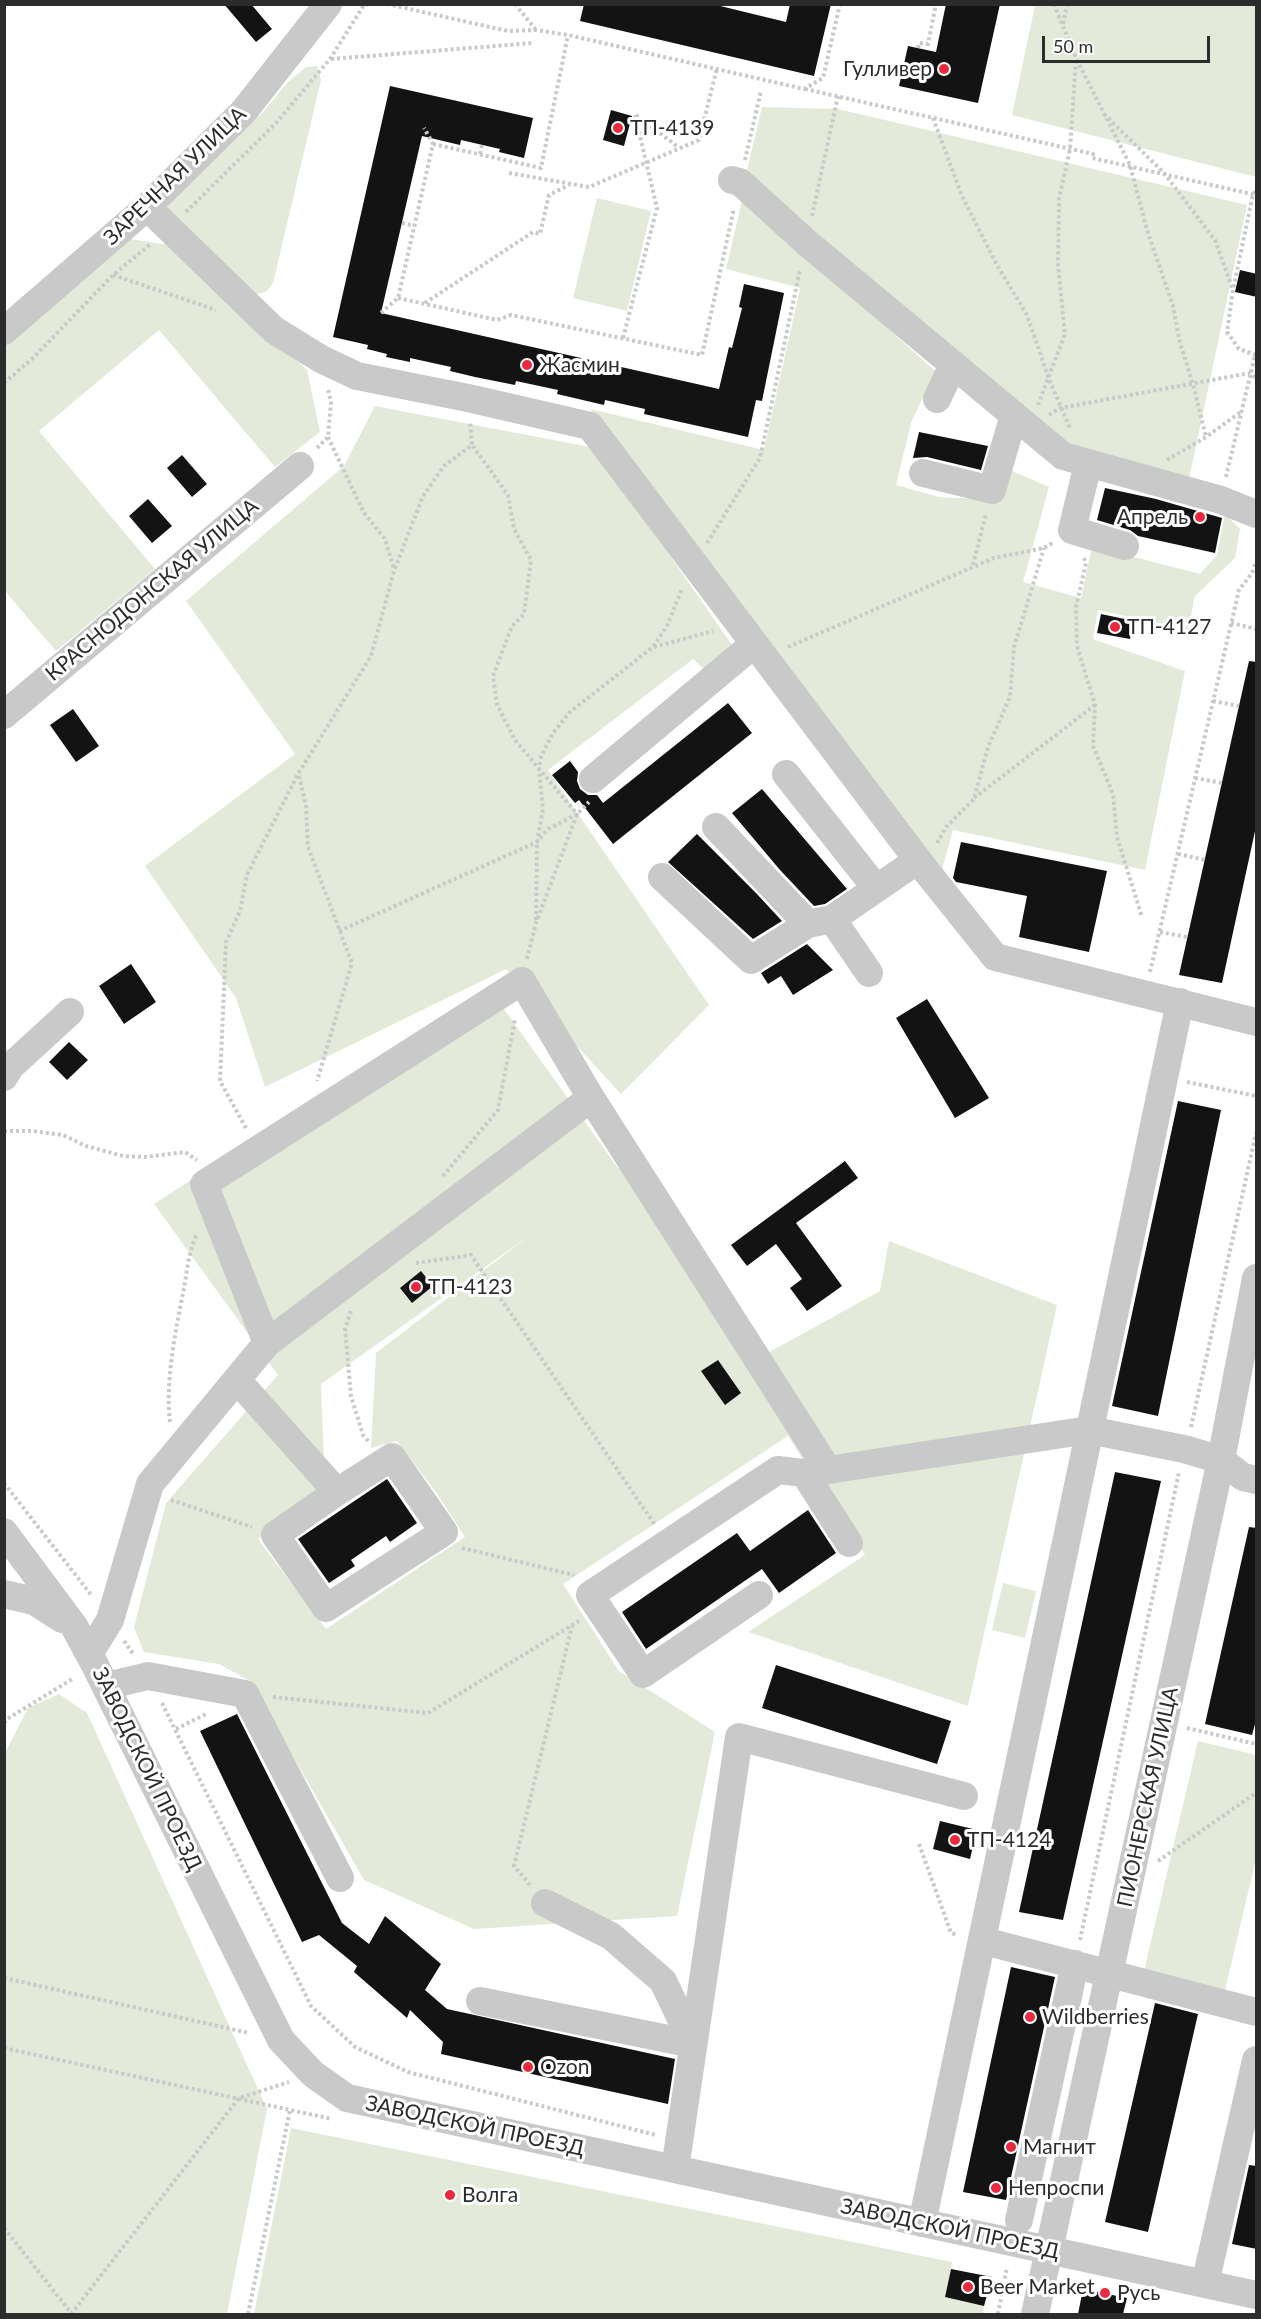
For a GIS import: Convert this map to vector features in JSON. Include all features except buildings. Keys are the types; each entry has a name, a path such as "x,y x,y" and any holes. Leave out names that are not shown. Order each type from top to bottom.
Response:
{"street":[{"name":"ЗАРЕЧНАЯ УЛИЦА","path":"4,331 147,207 244,111 328,4"},
{"path":"736,181 1063,456 1221,500 1257,514"},
{"path":"147,207 274,330 321,359 357,376 590,426 920,864 995,957 1257,1022"},
{"path":"937,399 953,365"},
{"path":"923,472 992,490 1021,421"},
{"path":"1088,464 1072,530 1125,546"},
{"name":"КРАСНОДОНСКАЯ УЛИЦА","path":"4,715 300,466"},
{"path":"593,779 750,638"},
{"path":"786,774 876,888"},
{"path":"716,827 820,922 869,973"},
{"path":"662,877 751,960 920,864"},
{"path":"267,1343 204,1184 522,981 816,1472 849,1544"},
{"path":"922,2223 984,1941 1180,1002"},
{"path":"4,1077 10,1067 70,1012"},
{"path":"340,1878 244,1694 97,1668 110,1620 153,1487 174,1456 267,1343 591,1098"},
{"name":"ПИОНЕРСКАЯ УЛИЦА","path":"1035,2314 1221,1460 1257,1278"},
{"path":"237,1380 337,1492"},
{"path":"759,1595 643,1674 603,1596 667,1543 778,1470 816,1472 1089,1430 1184,1449 1221,1460 1243,1477 1257,1480"},
{"path":"392,1457 444,1532 326,1608 275,1535 337,1492 392,1457"},
{"name":"ЗАВОДСКОЙ ПРОЕЗД","path":"4,1532 74,1626 97,1668 281,2040 312,2074 347,2098 677,2155 922,2223 1257,2295"},
{"path":"4,1594 34,1601 74,1626"},
{"path":"677,2155 739,1737 964,1796"},
{"path":"545,1903 611,1936 663,1981 693,2044"},
{"path":"984,1941 1257,2012"},
{"path":"1018,2220 1075,1964"},
{"path":"480,2001 693,2044"},
{"path":"1205,2284 1257,2060"}],"path":[{"path":"387,4 508,31 536,30 568,35 1070,148 1093,154 1092,158 1256,193 1233,290 1227,332 1239,349 1256,355 1221,500"},
{"path":"515,4 536,30"},
{"path":"804,88 824,78 840,4"},
{"path":"918,48 919,43 928,44 936,4"},
{"path":"1054,4 1076,58 1130,165 1147,230 1173,306 1180,343 1206,437"},
{"path":"1062,26 1067,4"},
{"path":"433,144 541,168 568,35"},
{"path":"330,59 533,43"},
{"path":"1021,421 1049,379 1065,334 1058,266 1059,199 1070,148 1076,58"},
{"path":"509,173 589,187 646,164 678,147 699,140 717,68"},
{"path":"398,298 497,320 511,315 702,355 736,181 762,91"},
{"path":"536,923 537,842 543,808 539,769 541,756 549,740 570,712 653,647 667,626 694,564 760,458 838,96"},
{"path":"1102,111 1164,173 1215,240 1233,290"},
{"path":"623,338 657,208 635,115 678,147"},
{"path":"933,118 962,196 997,266 1027,315 1060,408 1088,464"},
{"path":"381,313 398,298 433,144 424,128"},
{"path":"480,154 482,145"},
{"path":"424,303 533,232 540,234 549,195 570,185"},
{"path":"402,223 414,226"},
{"path":"113,275 220,312"},
{"path":"321,359 331,402 328,437 364,513 385,539 394,571"},
{"path":"1021,421 1060,408 1250,373 1257,378"},
{"path":"468,398 472,445 508,495 514,529 531,560 524,614 512,626 493,676 497,704 515,740 578,814"},
{"path":"1138,477 1206,437 1242,411"},
{"path":"300,466 328,437"},
{"path":"258,1150 220,1081 226,942 240,911 247,875 298,774 371,656 394,571 423,496 444,466 472,445"},
{"path":"973,566 992,490"},
{"path":"783,649 973,566 994,558 1044,548 1072,530 1086,563 1076,607 1077,646 1095,705 1093,746 1113,794 1117,837 1142,917"},
{"path":"974,799 988,747 1010,697 1014,647 1044,548"},
{"path":"1145,994 1239,590 1257,562"},
{"path":"1231,623 1256,629"},
{"path":"653,647 725,629 750,638"},
{"path":"1213,700 1239,706"},
{"path":"920,864 946,827 974,799 1095,705"},
{"path":"298,774 306,805 308,847 352,963 340,1010 305,1119"},
{"path":"1195,778 1222,783"},
{"path":"439,1181 498,1110 522,981 536,923 578,814 583,807"},
{"path":"339,931 537,842 548,829 578,814"},
{"path":"1178,854 1205,860"},
{"path":"1160,932 1187,937"},
{"path":"1180,1080 1257,1095"},
{"path":"4,1131 32,1131 63,1136 86,1146 123,1156 145,1157 185,1152 218,1175"},
{"path":"1075,1964 1184,1449 1257,1133"},
{"path":"174,1456 168,1403 178,1319 191,1246 201,1223 213,1208"},
{"path":"407,1264 471,1255 667,1543"},
{"path":"351,1309 345,1329 351,1396 363,1435 384,1462"},
{"path":"4,1483 110,1620 148,1676"},
{"path":"153,1487 275,1535"},
{"path":"244,1694 428,1713 573,1625 603,1596 431,1540"},
{"path":"545,1903 514,1866 573,1625"},
{"path":"4,1723 7,1719 97,1668"},
{"path":"1181,1726 1256,1744"},
{"path":"176,1729 311,2006 355,2047 408,2072 677,2155"},
{"path":"1150,1867 1257,1793"},
{"path":"919,1844 951,1933 984,1941"},
{"path":"4,1978 281,2040"},
{"path":"4,2048 239,2098 312,2074"},
{"path":"4,2228 71,2314 239,2098"},
{"path":"248,2314 290,2110"},
{"path":"998,2314 1008,2268"}],"green space":[{"path":"1035,5 1256,5 1256,177 1012,115"},
{"path":"317,66 321,80 273,283 266,292 253,295 167,210 170,200 263,112 288,82 306,67"},
{"path":"762,107 838,109 1247,205 1189,479 1058,444 746,174"},
{"path":"743,197 935,371 911,423 896,485 939,497 997,500 1010,470 1049,487 1023,582 1081,598 1092,546 1200,574 1217,555 1225,514 1240,529 1235,558 1195,596 1188,630 1098,610 1093,639 1185,671 1145,870 953,830 941,873 590,409 764,450 800,288 726,269"},
{"path":"597,198 651,211 627,311 573,298"},
{"path":"131,239 174,246 307,370 320,432 275,467 159,330 39,431 155,569 56,651 5,591 4,346"},
{"path":"375,406 595,448 732,645 705,670 693,659 548,770 709,1005 621,1094 506,969 265,1087 236,998 145,866 295,754 186,601 344,466"},
{"path":"488,987 618,1168 626,1162 755,1360 880,1291 889,1241 1057,1305 968,1706 748,1632 865,1555 788,1436 563,1584 619,1671 715,1732 677,1916 474,1929 364,1880 250,1681 219,1664 144,1652 134,1627 166,1503 278,1375 154,1204","holes":["530,1235 376,1353 371,1448 397,1441 436,1492 465,1537 326,1629 258,1539 325,1486 321,1384"]},
{"path":"1003,1583 1036,1591 1025,1638 992,1630"},
{"path":"59,1694 87,1713 267,2109 227,2314 5,2314 5,1753 28,1708"},
{"path":"1198,1741 1256,1755 1256,1859 1225,1990 1144,1971"},
{"name":"Волга","path":"291,2128 952,2262 945,2297 984,2306 983,2314 254,2314"}],"place":[{"name":"Гулливер","path":"944,69"},
{"name":"ТП-4139","path":"618,128"},
{"name":"Жасмин","path":"527,365"},
{"name":"Апрель","path":"1200,517"},
{"name":"ТП-4127","path":"1115,627"},
{"name":"ТП-4123","path":"416,1287"},
{"name":"ТП-4124","path":"955,1840"},
{"name":"Wildberries","path":"1030,2017"},
{"name":"Ozon","path":"528,2067"},
{"name":"Магнит","path":"1011,2147"},
{"name":"Непроспи","path":"996,2188"},
{"name":"Волга","path":"450,2195"},
{"name":"Beer Market","path":"968,2287"},
{"name":"Русь","path":"1105,2293"}]}
